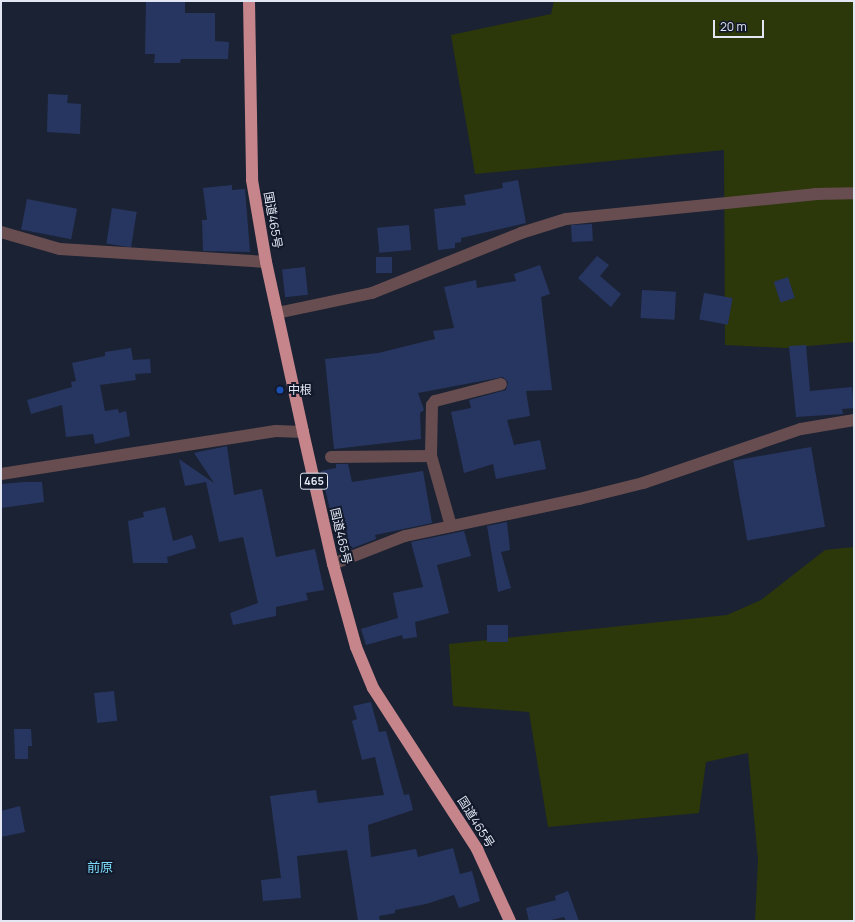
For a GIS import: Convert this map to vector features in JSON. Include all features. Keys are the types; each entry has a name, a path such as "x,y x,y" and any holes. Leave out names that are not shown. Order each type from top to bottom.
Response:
{"highway":[{"name":"国道465号","path":"249,1 252,180 266,262 303,432 333,564 356,647 373,688 477,849 510,921"}],"street":[{"path":"277,313 372,293 522,233 566,219 815,194 854,193"},
{"path":"1,232 60,249 266,262"},
{"path":"451,526 432,456 432,405 435,401 501,384"},
{"path":"333,564 405,536 579,499 643,483 801,429 854,420"},
{"path":"1,474 276,431 303,432"},
{"path":"331,457 432,456"}],"green space":[{"path":"554,1 854,1 854,342 785,348 725,345 724,150 475,174 451,35 551,14"},
{"path":"854,547 854,921 755,921 758,860 748,753 706,762 699,813 548,827 529,712 453,706 449,644 727,615 761,600 825,550"}],"building":[{"path":"146,1 185,1 185,13 215,13 215,41 229,42 228,59 181,59 180,63 154,63 155,54 145,54"},
{"path":"48,94 68,95 67,103 81,104 80,134 47,132"},
{"path":"518,180 526,223 461,238 461,242 455,243 455,248 438,250 434,209 466,205 464,195 503,188 502,183"},
{"path":"232,185 232,190 245,189 250,252 203,251 202,220 207,220 203,188"},
{"path":"27,199 77,209 71,239 21,229"},
{"path":"112,208 137,212 131,247 106,244"},
{"path":"592,224 593,241 572,242 571,225"},
{"path":"409,225 411,250 379,253 377,228"},
{"path":"597,256 609,265 600,276 621,294 611,307 578,278"},
{"path":"376,257 392,257 392,273 376,273"},
{"path":"540,265 550,294 541,297 552,390 526,391 530,416 507,420 514,445 540,440 546,469 496,479 493,464 464,473 451,412 471,408 469,400 506,390 508,382 503,377 418,393 424,410 420,413 421,439 334,449 325,359 378,353 435,339 433,331 454,328 444,287 476,280 477,288 516,281 514,274"},
{"path":"305,267 308,295 285,297 282,269"},
{"path":"788,277 795,298 781,303 774,282"},
{"path":"642,290 676,292 674,320 641,318"},
{"path":"704,293 733,298 728,325 699,320"},
{"path":"806,345 810,391 852,387 854,408 842,409 843,414 796,417 789,346"},
{"path":"131,348 133,360 150,359 151,373 135,374 136,380 100,385 105,411 118,409 119,413 126,411 130,436 95,444 93,434 66,437 62,405 31,414 27,400 72,387 71,382 76,381 72,363 105,356 105,352"},
{"path":"227,446 234,495 262,489 276,557 315,549 324,590 306,593 308,600 276,607 276,616 233,625 230,613 258,603 243,537 219,542 206,482 185,486 179,459 214,483 194,453"},
{"path":"811,447 825,527 747,540 733,461"},
{"path":"336,464 348,464 352,482 423,471 432,523 375,535 376,539 340,553 321,471 336,468"},
{"path":"42,482 44,502 1,508 1,484"},
{"path":"165,507 173,541 192,535 196,548 167,557 168,563 133,563 128,521 144,517 143,512"},
{"path":"507,522 510,550 501,552 511,588 498,592 487,526"},
{"path":"464,531 471,556 437,565 449,613 415,622 417,637 403,639 402,635 366,645 361,629 398,618 393,593 423,587 411,542"},
{"path":"487,625 508,625 508,642 487,642"},
{"path":"114,691 117,721 97,723 94,693"},
{"path":"371,702 379,732 386,731 404,795 409,794 413,810 368,825 371,857 416,849 418,857 453,848 460,874 472,871 480,901 459,908 454,895 426,904 395,910 395,913 379,916 380,921 358,921 347,850 297,856 301,898 263,901 261,880 281,878 270,796 316,790 318,803 384,795 375,757 362,760 352,721 357,719 353,706"},
{"path":"14,729 31,729 32,746 28,746 28,759 15,759"},
{"path":"20,806 25,832 1,837 1,811"},
{"path":"568,891 579,921 566,921 564,917 547,921 529,921 526,908 556,900 555,896"}],"place":[{"name":"中根","path":"280,390"}],"district":[{"name":"前原","path":"100,867"}]}
